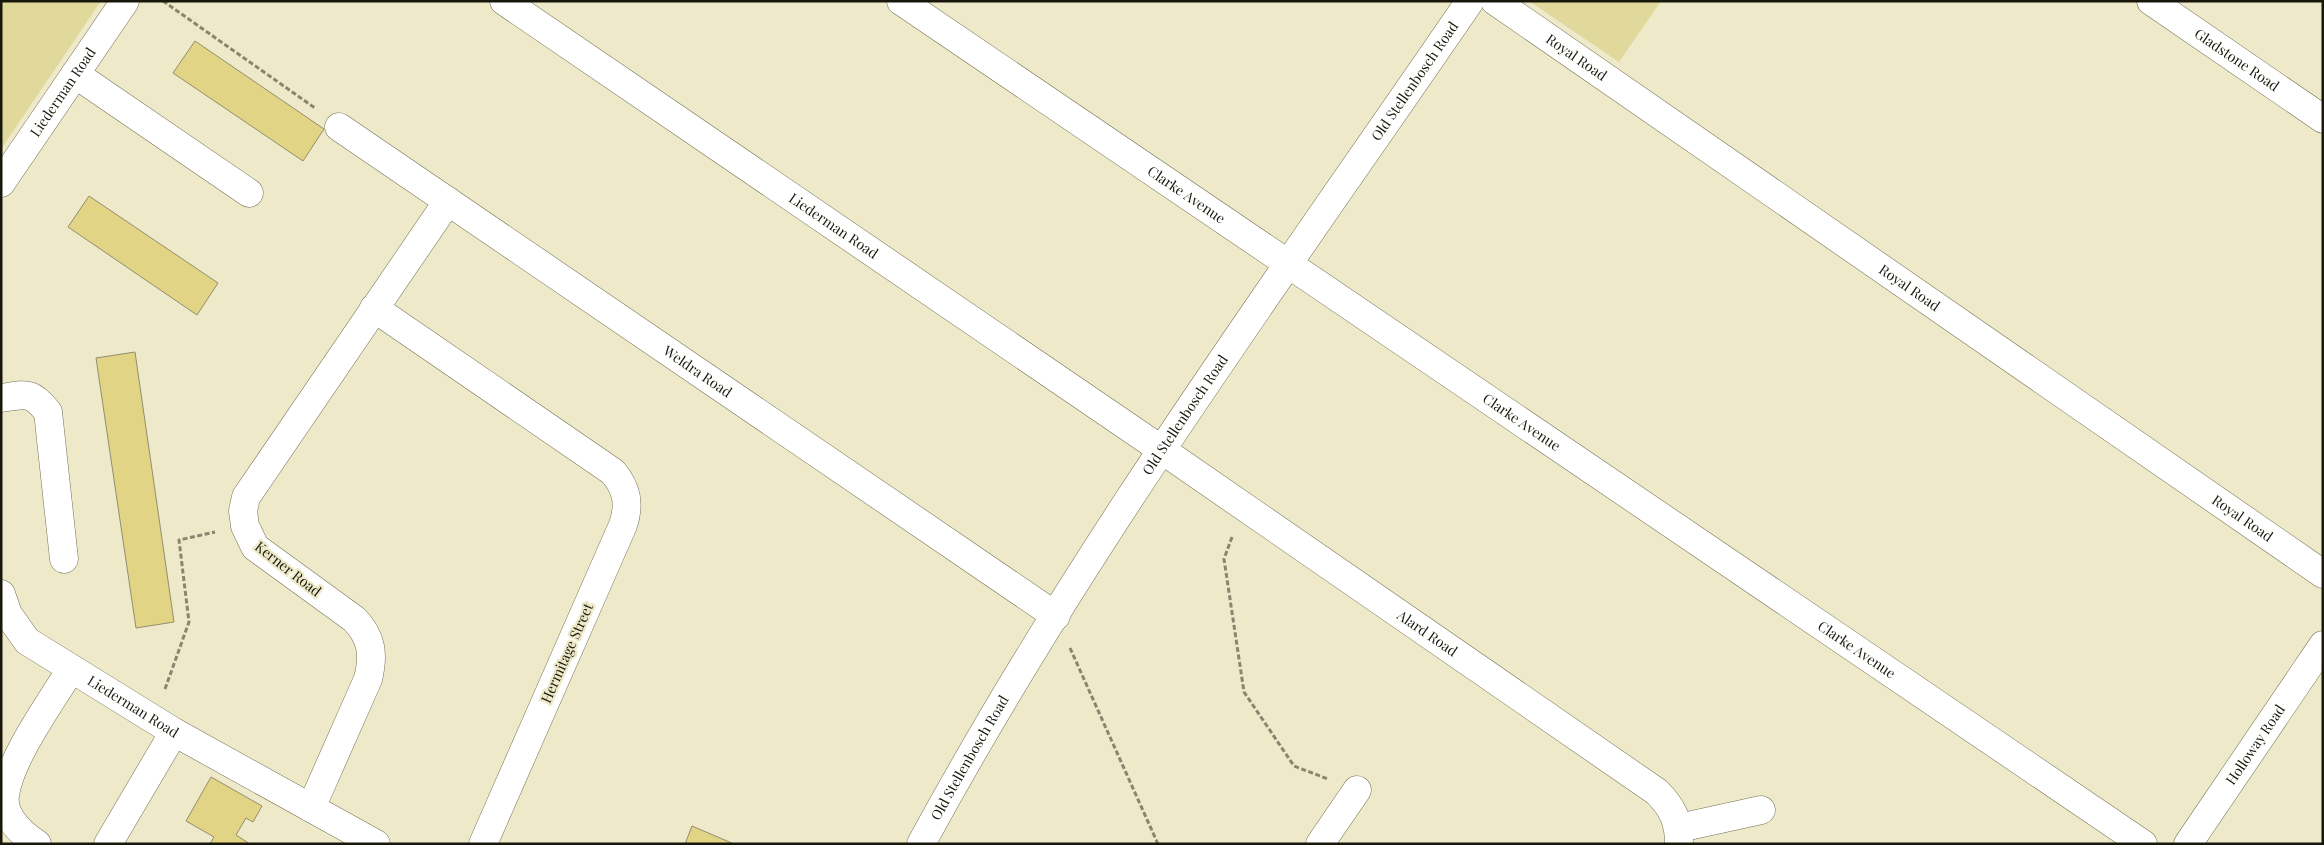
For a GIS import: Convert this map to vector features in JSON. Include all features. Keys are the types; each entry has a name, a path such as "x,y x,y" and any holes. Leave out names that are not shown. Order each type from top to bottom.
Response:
{"street":[{"name":"Liederman Road","path":"1,183 125,1"},
{"name":"Liederman Road","path":"504,1 1162,450"},
{"name":"Clarke Avenue","path":"901,1 2143,844"},
{"name":"Old Stellenbosch Road","path":"921,844 1016,680 1162,450 1470,1"},
{"name":"Royal Road","path":"1494,1 2323,574"},
{"name":"Gladstone Road","path":"2151,1 2323,119"},
{"path":"75,74 249,193"},
{"name":"Weldra Road","path":"339,127 1056,616"},
{"name":"Kerner Road","path":"311,808 368,679 372,664 371,648 368,637 354,619 255,547 245,526 243,512 246,497 253,484 448,201"},
{"name":"Hermitage Street","path":"374,308 604,465 613,472 625,491 628,502 625,520 483,844"},
{"path":"1,398 27,394 36,398 48,412 64,559"},
{"name":"Alard Road","path":"1162,450 1657,792 1667,802 1679,836 1761,810"},
{"name":"Liederman Road","path":"1,594 8,614 27,641 174,732 108,844"},
{"name":"Holloway Road","path":"2188,844 2323,645"},
{"path":"37,844 10,820 4,796 11,772 71,669"},
{"path":"174,732 376,844"},
{"path":"1320,844 1356,790"}],"path":[{"path":"163,1 324,114 339,127"},
{"path":"1243,507 1224,559 1244,692 1294,766 1356,790"},
{"path":"148,716 165,689 189,622 179,540 245,526"},
{"path":"1056,616 1158,844"}],"shaded area":[{"path":"1,1 101,1 1,149"},
{"path":"1529,1 1661,1 1619,62"}],"building":[{"path":"195,41 324,129 303,161 173,73"},
{"path":"89,196 218,283 197,315 68,227"},
{"path":"135,352 174,622 136,628 96,358"},
{"path":"211,777 262,806 253,822 246,818 236,835 250,844 210,844 214,837 186,821"},
{"path":"692,826 734,844 685,844"}]}
